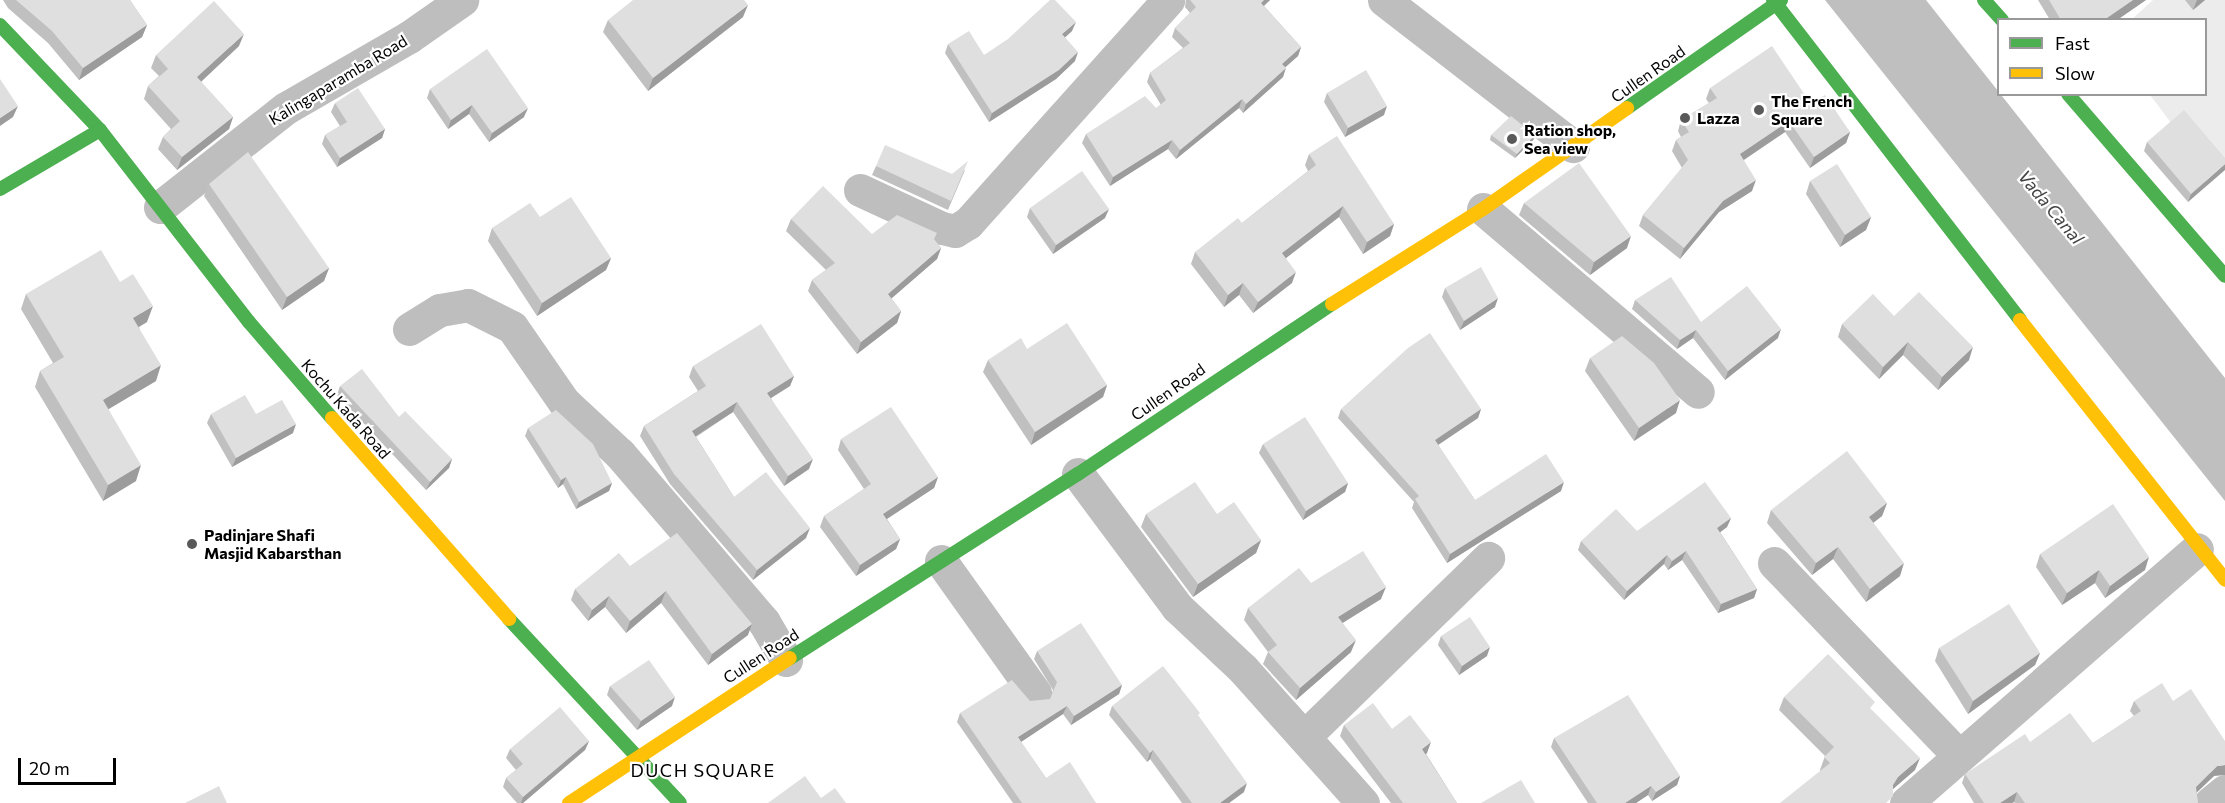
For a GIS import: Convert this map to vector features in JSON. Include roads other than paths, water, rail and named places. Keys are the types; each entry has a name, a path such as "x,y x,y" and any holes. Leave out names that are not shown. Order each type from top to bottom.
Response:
{"main road":[{"path":"1984,0 2000,18"},
{"name":"Cullen Road","path":"569,803 636,756 1078,474 1244,360 1483,209 1778,1"},
{"path":"1778,1 2197,549 2225,580"},
{"name":"Kochu Kada Road","path":"0,25 100,130 249,322 361,452 680,803"},
{"path":"2070,96 2223,270"},
{"path":"0,189 100,130"}],"street":[{"name":"Kalingaparamba Road","path":"160,207 286,108 409,37 462,0"},
{"path":"860,190 942,228 955,231 968,223 1168,0"},
{"path":"1384,0 1573,146"},
{"path":"1483,209 1698,392"},
{"path":"409,329 440,310 468,305 512,327 564,402 620,454 764,622 786,660"},
{"path":"1078,474 1177,607 1243,669 1363,803"},
{"path":"1906,803 2197,549"},
{"path":"1304,737 1488,558"},
{"path":"941,561 1035,693"},
{"path":"1774,563 1959,756"},
{"path":"2211,803 2225,791"}],"water":[{"name":"Vada Canal","path":"1825,0 1926,0 1997,90 1997,96 2002,96 2225,378 2225,501"}],"place":[{"name":"The French Square","path":"1759,110"},
{"name":"Lazza","path":"1685,118"},
{"name":"Ration shop, Sea view","path":"1512,139"},
{"name":"Padinjare Shafi Masjid Kabarsthan","path":"192,544"}],"district":[{"name":"DUCH SQUARE","path":"703,770"}]}
